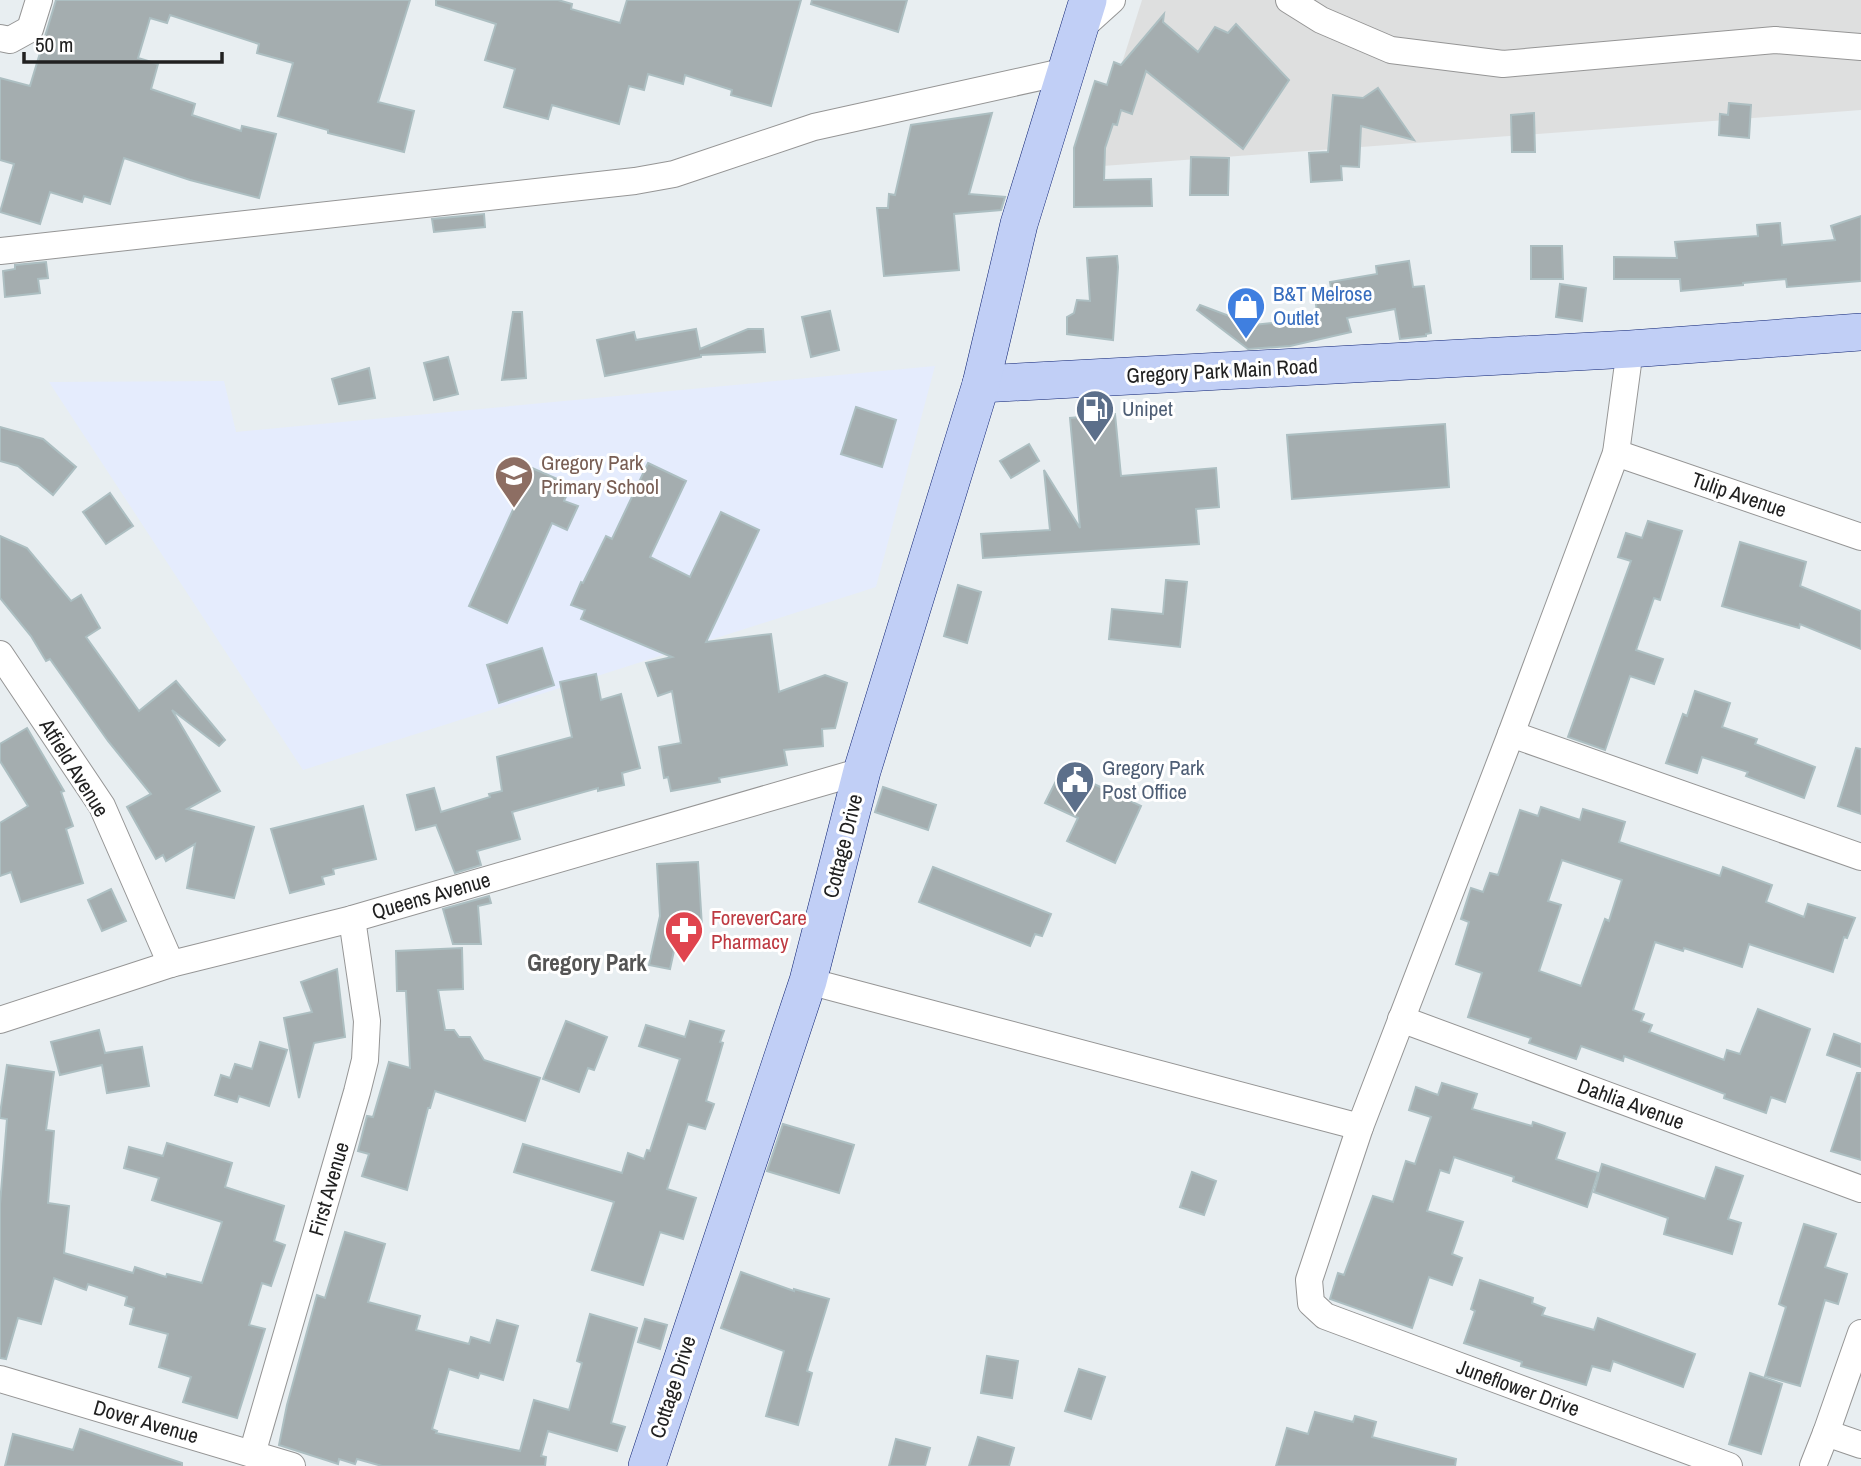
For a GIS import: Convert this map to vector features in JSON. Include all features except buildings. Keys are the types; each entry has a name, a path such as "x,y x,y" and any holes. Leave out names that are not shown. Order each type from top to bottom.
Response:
{"street":[{"path":"0,38 10,40 30,29 39,0"},
{"path":"981,384 1019,224 1084,15 1112,0"},
{"path":"1289,0 1321,20 1391,50 1503,64 1775,40 1861,47"},
{"path":"0,251 635,181 674,174 814,127 1067,72"},
{"name":"Gregory Park Main Road","path":"981,384 1630,349 1861,332"},
{"path":"808,981 1360,1128 1616,453 1630,349"},
{"name":"Cottage Drive","path":"647,1466 808,981 862,771 981,384"},
{"name":"Tulip Avenue","path":"1616,453 1861,537"},
{"name":"Atfield Avenue","path":"0,654 102,806 171,964"},
{"path":"1511,734 1861,857"},
{"name":"Queens Avenue","path":"0,1020 171,964 352,919 862,771"},
{"name":"First Avenue","path":"252,1454 365,1060 367,1021 352,919"},
{"name":"Dahlia Avenue","path":"1401,1019 1861,1189"},
{"name":"Juneflower Drive","path":"1360,1128 1308,1280 1311,1303 1325,1316 1729,1466"},
{"path":"1813,1466 1861,1333"},
{"name":"Dover Avenue","path":"0,1379 292,1466"},
{"path":"1826,1433 1861,1446"}],"shaded area":[{"path":"1142,0 1861,0 1861,110 1089,167"},
{"name":"Gregory Park Primary School","path":"935,366 876,587 303,770 49,382 224,381 236,432"}],"place":[{"name":"B&T Melrose Outlet","path":"1246,340"},
{"name":"Unipet","path":"1095,443"},
{"name":"Gregory Park Primary School","path":"514,509"},
{"name":"Gregory Park Post Office","path":"1075,814"},
{"name":"ForeverCare Pharmacy","path":"684,964"}],"district":[{"name":"Gregory Park","path":"587,963"}]}
